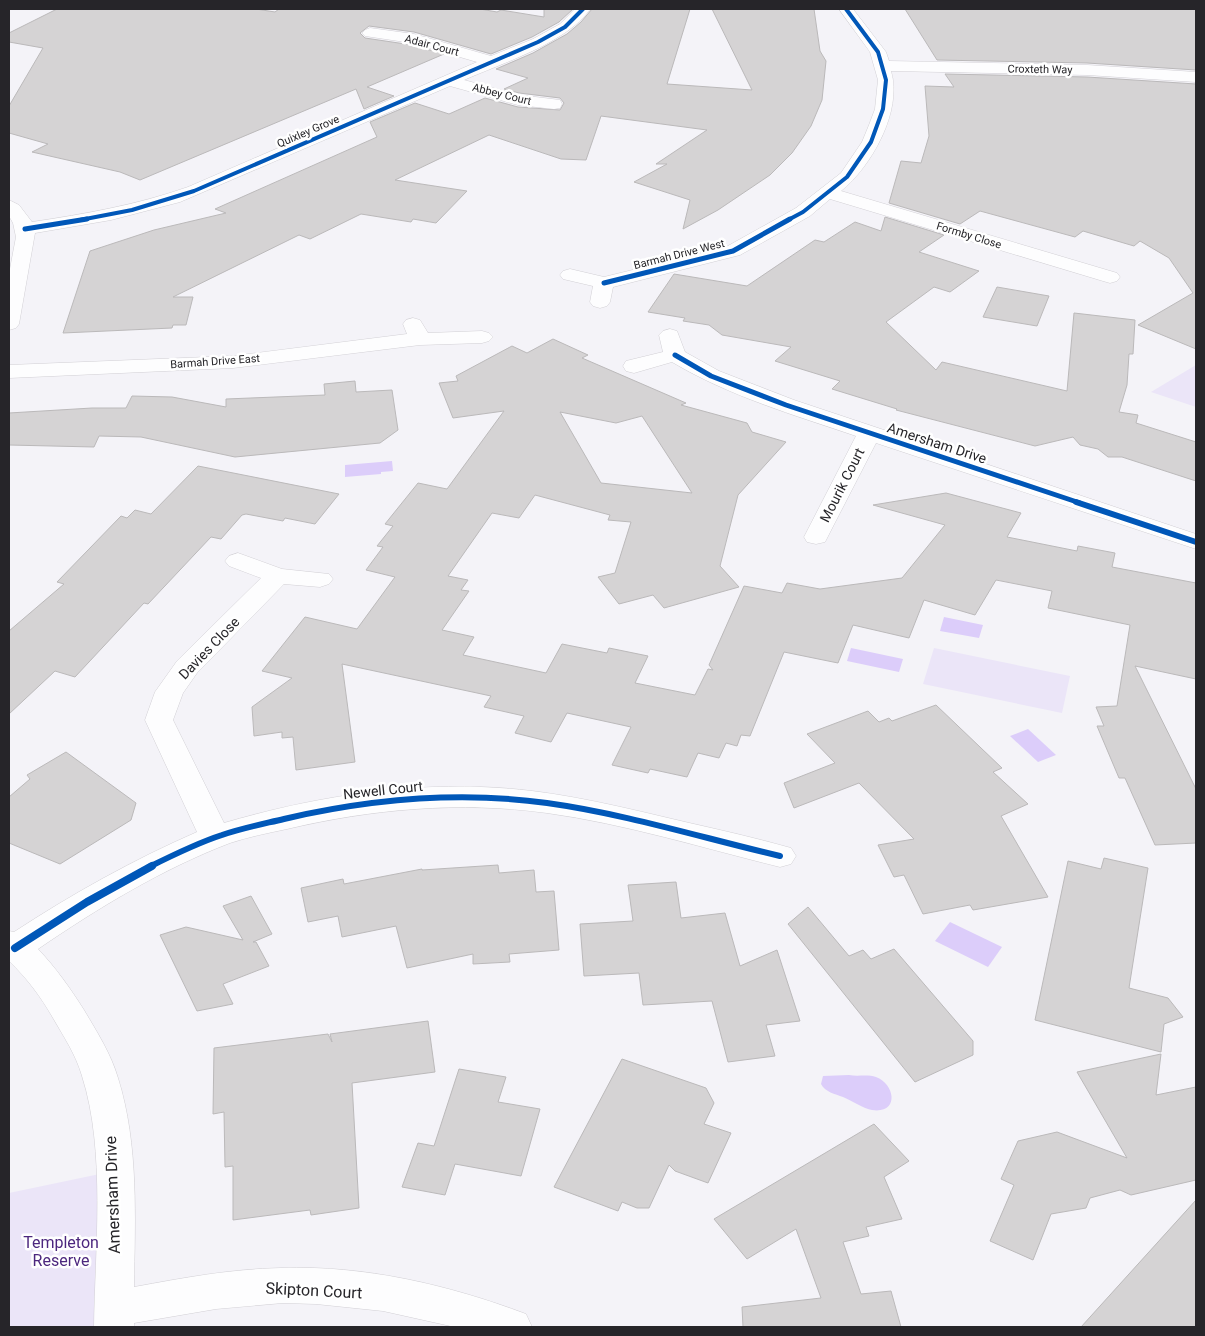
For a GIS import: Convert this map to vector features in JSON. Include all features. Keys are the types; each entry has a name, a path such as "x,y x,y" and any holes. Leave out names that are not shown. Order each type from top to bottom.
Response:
{"street":[{"name":"Quixley Grove","path":"25,229 123,213 175,198 550,36 565,27 582,9"},
{"name":"Barmah Drive West","path":"570,275 602,292 727,253 803,212 847,177 871,142 883,109 886,80 883,66 870,40 846,9"},
{"name":"Adair Court","path":"370,33 414,39 493,62"},
{"name":"Croxteth Way","path":"883,66 1087,70 1196,77"},
{"name":"Abbey Court","path":"450,80 518,100 554,104"},
{"name":"Formby Close","path":"828,193 1110,277"},
{"path":"9,206 20,216 25,229 25,247 9,324"},
{"name":"Barmah Drive East","path":"9,372 233,362 416,331 457,340 482,337"},
{"name":"Amersham Drive","path":"634,366 672,345 711,376 741,388 869,434 1196,542"},
{"name":"Mourik Court","path":"816,537 869,434"},
{"path":"238,561 278,576 320,579"},
{"name":"Davies Close","path":"215,837 159,720 169,692 187,667 278,576"},
{"name":"Newell Court","path":"12,946 109,887 215,837 299,815 346,806 429,798 466,797 546,803 780,856"},
{"name":"Amersham Drive","path":"12,946 35,967 56,994 91,1054 103,1087 114,1171 114,1318"},
{"name":"Skipton Court","path":"114,1318 172,1298 250,1287 324,1288 363,1291 436,1303 512,1327"}],"green space":[{"path":"1196,365 1196,407 1151,392"},
{"path":"934,648 1070,676 1062,713 923,684"},
{"name":"Templeton Reserve","path":"114,1171 114,1327 9,1327 9,1193"}],"shaded area":[{"path":"392,461 393,471 345,477 345,465"},
{"path":"944,617 983,625 979,638 940,631"},
{"path":"851,648 903,659 899,672 847,661"},
{"path":"1028,729 1056,755 1038,762 1010,736"},
{"path":"950,922 1002,947 988,967 935,941"},
{"path":"823,1076 873,1076 883,1081 888,1086 892,1098 887,1108 881,1110 869,1109 830,1092 821,1084"}],"building":[{"path":"57,9 256,9 275,12 279,9 480,9 497,12 501,10 544,17 544,9 573,9 559,22 532,37 491,54 414,32 369,26 360,33 365,38 412,45 444,54 367,87 394,96 364,109 356,89 140,180 120,172 32,152 48,144 9,133 9,106 43,48 9,42 9,33"},
{"path":"592,9 690,9 667,84 752,90 712,9 814,9 820,51 826,61 822,100 811,126 792,153 770,175 718,210 683,229 690,200 634,182 667,164 656,164 707,130 601,116 586,160 561,159 489,135 395,180 467,191 436,223 413,219 411,222 361,214 310,239 299,235 173,297 193,297 186,325 173,325 172,328 63,333 90,251 154,230 226,213 215,209 377,137 370,122 415,103 449,114 485,98 518,107 560,110 564,103 560,98 519,93 504,89 528,78 496,69 533,53 567,34"},
{"path":"905,9 1196,9 1196,70 1087,63 937,60"},
{"path":"945,74 1087,77 1196,84 1196,349 1138,325 1193,293 1169,258 1140,241 1134,246 1083,231 1075,237 980,211 960,224 889,203 901,161 921,163 929,136 925,86 954,87"},
{"path":"885,217 944,235 919,252 979,271 950,292 934,287 886,322 936,370 942,362 1067,391 1074,313 1135,320 1133,354 1129,354 1127,385 1119,412 1138,415 1136,423 1196,442 1196,481 1122,457 1108,457 1098,449 1080,445 1073,437 1035,446 896,410 832,389 840,381 775,361 791,347 722,335 709,325 683,321 685,318 648,312 674,274 747,286 815,240 824,242 855,222 881,231"},
{"path":"997,287 1049,296 1037,326 983,317"},
{"path":"553,339 588,355 582,358 686,403 681,405 747,423 752,432 786,442 738,495 720,566 739,587 664,608 653,595 619,604 598,577 615,573 631,522 608,520 610,515 535,495 519,518 492,513 448,576 468,580 461,590 469,591 442,630 474,637 463,655 546,673 562,644 607,653 609,648 648,656 635,683 695,695 708,669 713,670 709,665 744,586 782,593 787,583 820,589 902,578 945,525 873,505 946,493 1021,513 1007,537 1077,551 1078,546 1115,553 1112,567 1196,583 1196,679 1135,666 1196,789 1196,843 1155,845 1125,778 1119,778 1097,726 1104,726 1096,707 1117,706 1130,625 1048,608 1052,591 996,580 975,615 924,600 909,638 853,625 838,663 784,652 750,736 741,735 737,746 726,743 719,758 698,753 687,777 650,769 648,773 612,765 631,727 567,713 551,742 515,733 524,716 484,707 491,696 342,664 355,762 296,770 293,737 282,738 282,732 254,736 252,707 292,678 262,671 305,617 357,629 395,577 366,570 383,547 377,546 393,526 385,524 418,483 447,489 504,411 453,418 439,383 458,381 456,376 512,346 527,353","holes":["560,412 616,423 642,416 692,493 601,483"]},
{"path":"355,381 356,392 392,390 398,430 380,443 235,457 141,437 99,436 94,447 9,445 9,413 126,408 132,396 172,397 226,407 226,399 325,395 324,384"},
{"path":"198,466 339,494 315,524 285,518 283,521 246,514 242,515 221,539 211,537 148,604 144,603 75,677 55,671 9,714 9,631 64,584 57,582 121,516 127,518 135,510 151,514"},
{"path":"936,705 1002,768 993,772 1028,804 1001,816 1048,897 973,910 970,905 923,914 904,875 894,877 878,845 914,839 859,783 794,808 784,783 835,763 807,734 868,711 879,722 889,718 892,721"},
{"path":"66,752 136,803 131,820 60,864 9,843 9,797 30,779 27,775"},
{"path":"1104,858 1148,868 1129,988 1168,998 1183,1017 1164,1024 1161,1052 1035,1020 1068,861 1101,869"},
{"path":"498,865 499,873 534,870 536,892 554,891 559,950 509,954 510,962 473,964 473,954 407,968 396,926 342,937 338,916 308,922 301,888 343,879 344,884 422,869"},
{"path":"676,882 681,918 725,913 740,966 777,950 800,1021 766,1025 775,1056 728,1062 712,1001 643,1005 639,973 584,976 580,924 633,921 628,885"},
{"path":"251,896 272,934 253,942 256,942 269,966 223,984 233,1004 197,1011 160,935 186,927 243,940 223,906"},
{"path":"808,907 849,956 863,950 871,959 894,949 973,1041 973,1055 915,1082 788,924"},
{"path":"428,1021 435,1072 352,1083 359,1208 311,1215 310,1210 233,1220 233,1166 225,1167 224,1112 213,1114 214,1048 328,1034 332,1042 330,1034"},
{"path":"1161,1054 1156,1095 1196,1087 1196,1180 1131,1195 1120,1190 1090,1198 1086,1208 1051,1214 1033,1260 990,1241 1014,1185 1001,1179 1018,1141 1057,1132 1127,1158 1077,1072"},
{"path":"622,1059 706,1088 714,1103 704,1124 731,1133 708,1183 675,1171 669,1165 649,1208 637,1208 622,1202 618,1211 554,1187"},
{"path":"459,1069 506,1077 498,1102 540,1109 521,1176 455,1164 445,1195 402,1187 418,1143 434,1146"},
{"path":"874,1124 909,1161 884,1177 902,1219 866,1227 869,1236 843,1242 861,1294 891,1291 901,1327 743,1327 742,1307 821,1298 796,1229 747,1259 714,1219"},
{"path":"1196,1200 1196,1327 1081,1327"}],"cycle path":[{"path":"25,229 132,210 194,191 538,42 565,27 583,9"},
{"path":"604,283 733,251 803,212 847,177 871,142 878,125 883,109 886,80 878,52 846,9"},
{"path":"675,355 711,376 786,405 1196,542"},
{"path":"15,948 136,874 213,838 243,828 308,813 376,802 445,797 480,797 548,803 635,821 780,856"}]}
